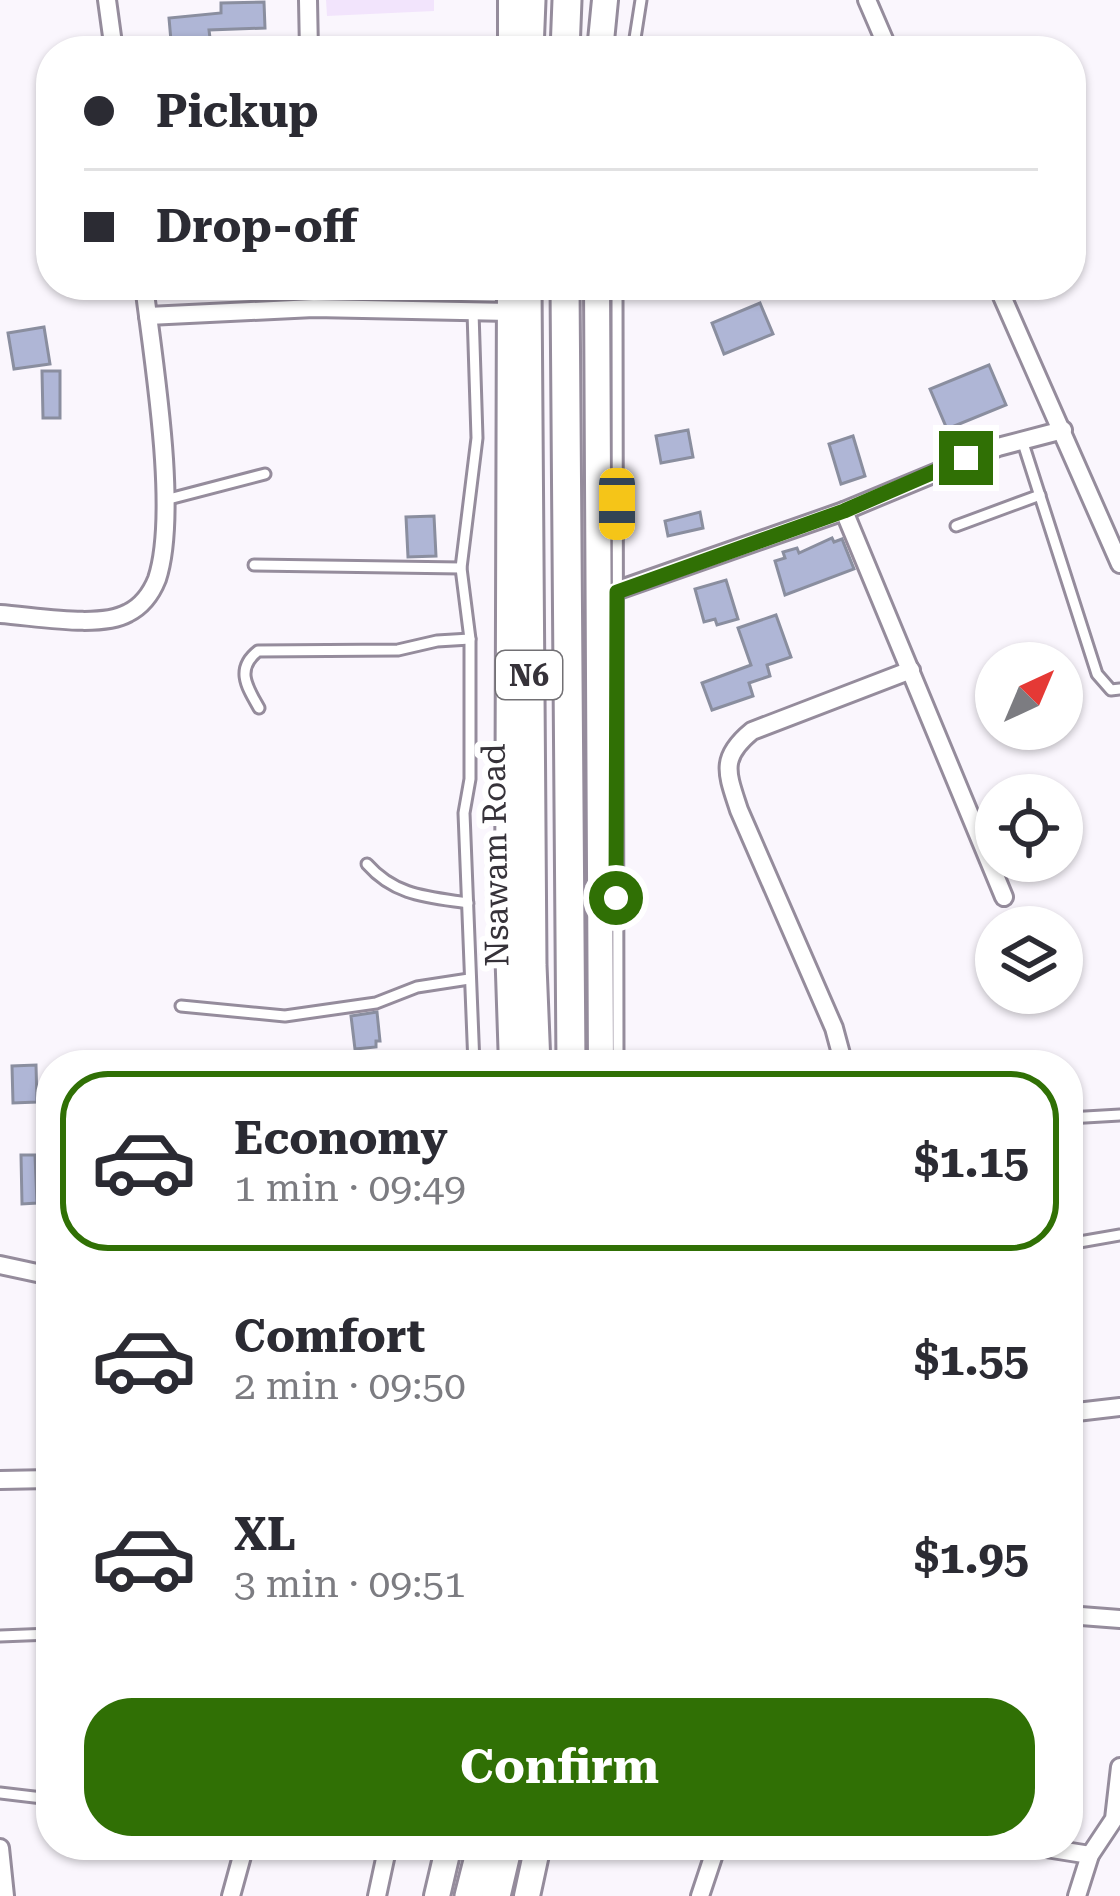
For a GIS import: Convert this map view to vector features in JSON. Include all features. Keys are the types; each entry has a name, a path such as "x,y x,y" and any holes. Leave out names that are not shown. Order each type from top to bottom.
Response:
{"highway":[{"path":"530,36 531,0"},
{"path":"566,36 567,0"},
{"name":"Nsawam Road","path":"527,300 535,1050"},
{"name":"N6","path":"565,300 571,1050"},
{"path":"469,1896 478,1860"},
{"path":"496,1896 504,1860"}],"main road":[{"path":"511,0 511,36"},
{"path":"601,36 605,0"},
{"path":"510,300 512,1050"},
{"path":"598,300 608,594 601,1050"},
{"path":"437,1896 445,1860"},
{"path":"527,1896 535,1860"}],"street":[{"path":"107,0 112,36"},
{"path":"308,0 309,36"},
{"path":"867,0 883,36"},
{"path":"0,614 99,620 124,616 145,602 157,579 165,500 146,300"},
{"path":"314,300 314,308"},
{"path":"1004,300 1120,564"},
{"path":"148,316 314,308 510,312"},
{"path":"608,594 844,511 935,470 1063,430"},
{"path":"844,511 1004,897"},
{"path":"840,1050 726,772 732,746 752,730 911,670"},
{"path":"0,1265 36,1273"},
{"path":"1083,1411 1120,1407"},
{"path":"0,1480 36,1479"},
{"path":"1083,1616 1120,1619"},
{"path":"1077,1896 1090,1855 1114,1819 1120,1767"},
{"path":"0,1848 5,1896"},
{"path":"1083,1854 1090,1855"},
{"path":"231,1896 241,1860"},
{"path":"377,1896 385,1860"},
{"path":"700,1896 712,1860"}],"lane":[{"path":"635,36 641,0"},
{"path":"617,300 608,594 618,1050"},
{"path":"473,311 477,438 461,568 470,639 470,779 464,813 473,1050"},
{"path":"1022,440 1097,674 1111,690 1120,689"},
{"path":"165,500 265,474"},
{"path":"956,526 1040,495"},
{"path":"254,565 461,568"},
{"path":"260,708 244,683 247,663 257,651 398,650 470,639"},
{"path":"368,864 384,883 410,894 469,903"},
{"path":"181,1006 285,1016 348,1008 417,987 469,979"},
{"path":"1083,1118 1120,1117"},
{"path":"1083,1241 1120,1235"},
{"path":"0,1636 36,1635"},
{"path":"0,1792 36,1797"}],"shaded area":[{"path":"326,0 434,0 434,11 327,16"}],"building":[{"path":"264,2 265,28 171,36 169,18 221,13 221,3"},
{"path":"760,303 773,334 724,354 712,323"},
{"path":"44,327 50,364 14,369 8,333"},
{"path":"989,365 1006,405 947,429 930,389"},
{"path":"42,371 60,371 60,418 43,418"},
{"path":"688,430 693,457 661,463 656,436"},
{"path":"853,436 865,476 841,484 829,444"},
{"path":"700,512 703,528 668,536 665,521"},
{"path":"434,516 436,556 408,557 406,517"},
{"path":"832,538 834,542 842,539 854,569 785,595 775,561 785,558 783,552 797,548 799,553"},
{"path":"726,580 738,619 717,625 715,619 704,622 695,589"},
{"path":"776,615 791,657 767,665 770,676 749,683 753,696 712,710 702,683 751,665 738,628"},
{"path":"377,1012 380,1041 376,1047 355,1049 351,1016"},
{"path":"36,1065 36,1102 13,1103 12,1066"},
{"path":"21,1155 35,1155 36,1203 22,1204"}],"route":[{"path":"616,898 617,592 844,511 966,458"}]}
